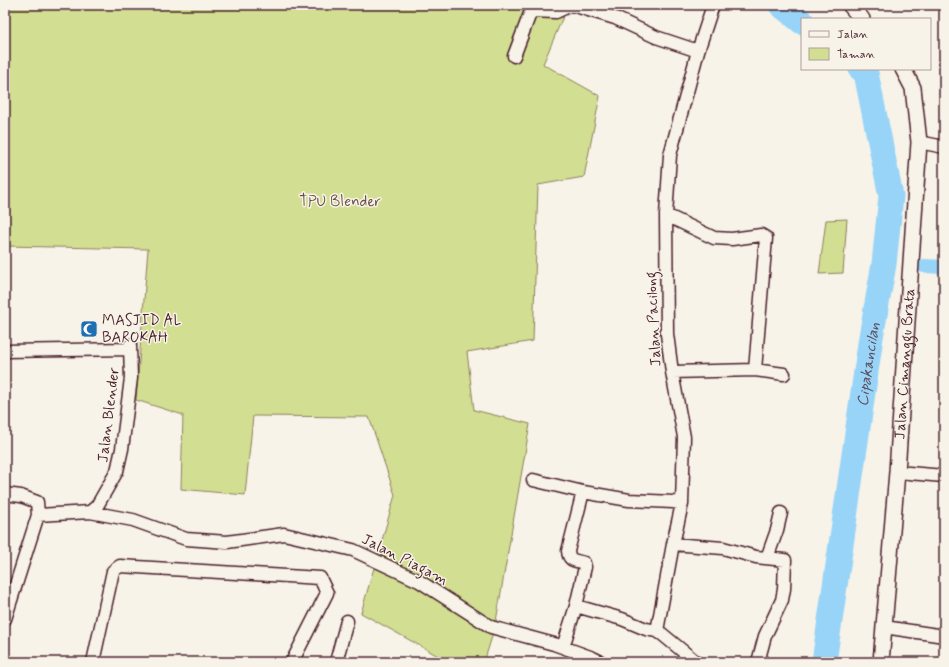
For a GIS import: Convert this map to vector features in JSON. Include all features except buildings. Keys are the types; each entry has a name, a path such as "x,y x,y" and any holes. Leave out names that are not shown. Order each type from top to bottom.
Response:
{"street":[{"path":"514,56 531,10 556,12 572,5 615,18 656,37 698,51"},
{"name":"Jalan Pacilong","path":"657,631 682,504 684,437 672,372 667,334 666,215 670,155 698,51 713,5"},
{"path":"850,5 861,18"},
{"name":"Jalan Cimanggu Brata","path":"881,662 897,472 920,142 912,88 903,70"},
{"path":"920,142 944,148"},
{"path":"666,215 714,238 732,239 761,235 766,238 755,370"},
{"name":"Jalan Blender","path":"5,351 130,347 131,378 122,449 117,472 97,506 90,512"},
{"path":"672,372 755,370 784,374"},
{"path":"897,472 944,476"},
{"path":"533,480 583,492 629,500 682,504"},
{"path":"563,647 576,606 585,567 584,563 568,557 568,551 583,492"},
{"path":"5,494 21,496 37,502 38,515 5,619"},
{"path":"38,515 90,512"},
{"name":"Jalan Piagam","path":"90,512 133,520 186,539 227,542 284,534 353,550 419,581 491,627 563,647 601,662"},
{"path":"767,558 777,530 781,513"},
{"path":"673,544 723,548 745,555 785,560 782,600 765,636 758,662"},
{"path":"93,662 113,571 120,566 320,578 327,593 292,662"},
{"path":"576,606 622,618 646,629 657,631 696,662"},
{"path":"336,662 348,620"},
{"path":"884,627 944,636"}],"green space":[{"name":"TPU Blender","path":"5,5 568,5 543,64 600,96 584,177 538,185 533,341 467,352 474,410 530,424 495,627 484,662 449,662 361,613 395,495 369,417 253,416 245,495 181,489 183,415 136,400 148,249 5,246"},
{"path":"847,219 843,273 819,274 826,220"}],"waterway":[{"name":"Cipakancilan","path":"781,5 801,21"},
{"name":"Cipakancilan","path":"824,662 871,337 884,264 891,196 866,73 862,70"},
{"path":"924,266 944,267"}],"place":[{"name":"MASJID AL BAROKAH","path":"89,329"}]}
